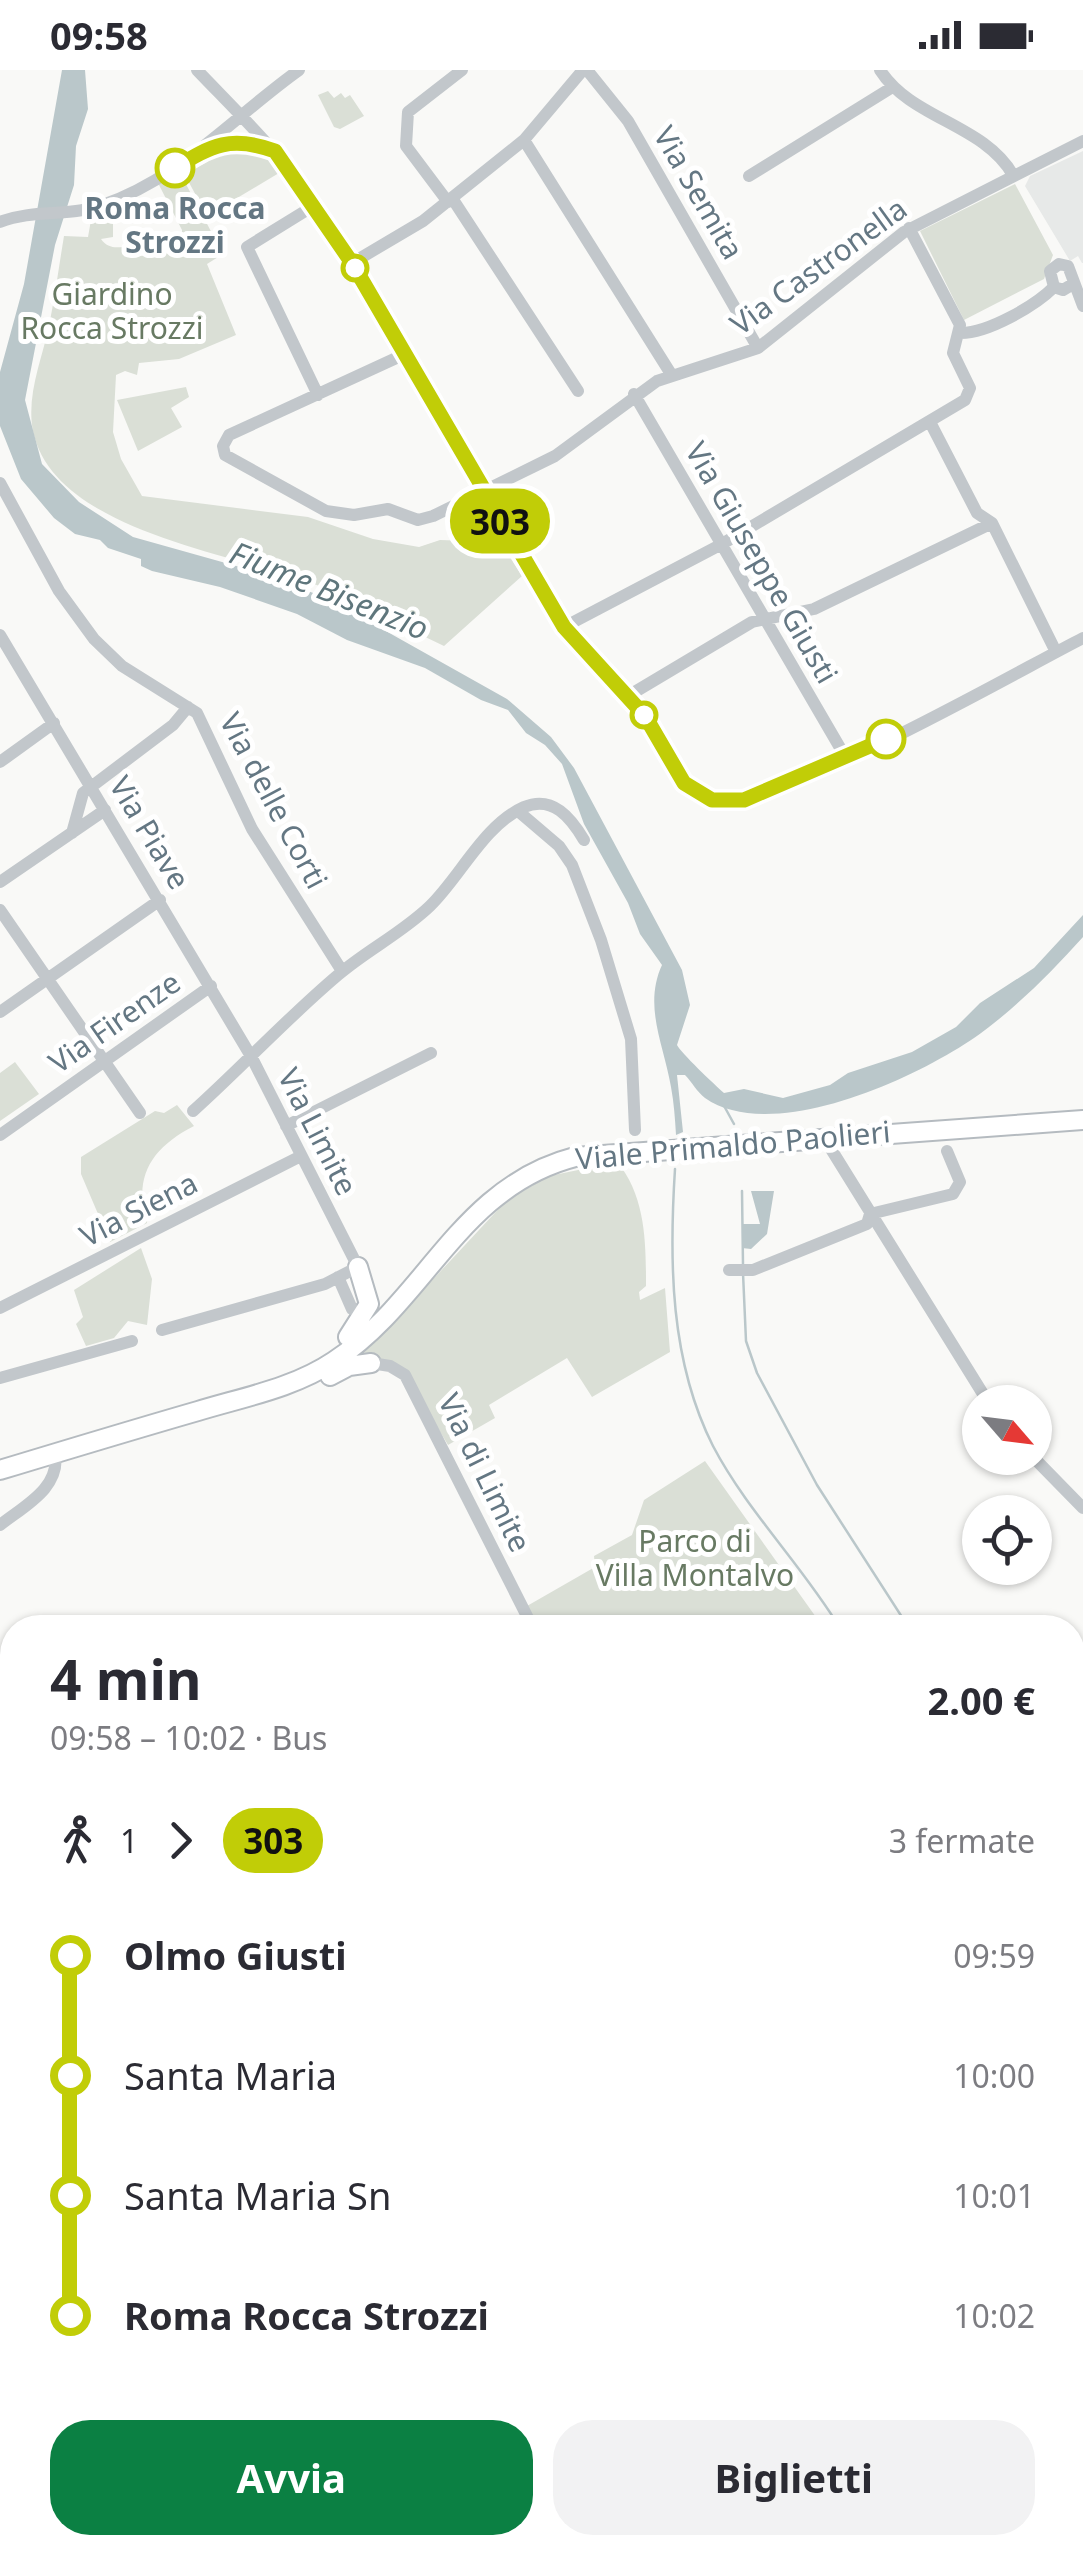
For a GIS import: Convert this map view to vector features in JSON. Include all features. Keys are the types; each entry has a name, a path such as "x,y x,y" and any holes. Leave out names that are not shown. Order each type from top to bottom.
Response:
{"main road":[{"path":"1025,1124 1083,1111"},
{"name":"Viale Primaldo Paolieri","path":"0,1470 305,1378 340,1358 378,1323 494,1195 534,1170 575,1157 1083,1120"},
{"path":"224,1403 305,1366 348,1338 369,1304 358,1267"},
{"path":"224,1403 255,1404 300,1390 349,1366 371,1363"}],"street":[{"path":"197,70 245,116 315,205 564,627 649,722 684,783 706,798 729,801 773,790 846,758 1083,638"},
{"path":"462,70 408,112 406,146 450,200 578,391"},
{"path":"352,263 450,200 524,140 585,70"},
{"name":"Via Semita","path":"585,70 628,121 758,348"},
{"path":"0,222 28,214 101,206 208,146 236,136 245,116 293,72"},
{"path":"749,176 888,76 990,148 1014,175"},
{"path":"524,140 671,374"},
{"name":"Via Castronella","path":"318,395 230,435 222,448 230,461 338,513 368,514 388,508 421,520 484,493 563,451 634,394 671,374 758,348 910,228 1083,141"},
{"path":"208,146 241,143 275,151"},
{"path":"990,148 1032,165"},
{"path":"315,205 247,247 318,395 404,354"},
{"path":"564,627 722,544 960,404 969,393 953,353 961,334 910,228"},
{"path":"1073,284 1062,290 1054,287 1049,275 1059,264 1072,270 1073,284 1083,306"},
{"path":"961,334 974,332 1041,298 1054,287"},
{"name":"Via Giuseppe Giusti","path":"634,394 846,758"},
{"path":"930,422 977,513 992,522 1056,652"},
{"name":"Via delle Corti","path":"0,483 59,591 94,639 122,666 197,713 252,829 342,972"},
{"path":"628,696 752,622 814,608 868,586 992,522"},
{"name":"Via Piave","path":"2,643 54,723 252,1058"},
{"path":"72,832 83,793 172,725 188,707"},
{"path":"0,762 54,723"},
{"path":"518,810 551,805 567,815 584,840"},
{"path":"0,882 105,810"},
{"path":"518,810 559,846 572,865 601,940 631,1037 635,1130"},
{"name":"Via Limite","path":"358,1267 252,1058 342,972 416,919 452,884 494,831 518,810"},
{"path":"0,1012 160,900"},
{"path":"0,910 140,1113"},
{"name":"Via Firenze","path":"0,1135 211,986"},
{"path":"286,1126 432,1053"},
{"path":"193,1111 252,1058"},
{"path":"831,1150 977,1385"},
{"path":"870,1214 952,1194 960,1182 947,1150"},
{"name":"Via Siena","path":"0,1308 301,1156"},
{"path":"729,1270 754,1270 867,1224 870,1214"},
{"path":"162,1330 338,1277 358,1267"},
{"path":"338,1277 352,1309"},
{"path":"0,1378 132,1341"},
{"name":"Via di Limite","path":"371,1363 390,1366 405,1375 415,1391 527,1615"},
{"path":"0,1524 47,1487 55,1472 55,1453"},
{"path":"1051,1475 1083,1508"}],"shaded area":[{"name":"Fiume Bisenzio","path":"62,70 85,70 88,109 76,146 74,185 55,245 25,400 42,464 79,502 133,537 247,569 327,598 507,699 551,737 574,768 682,970 690,1005 677,1045 724,1093 744,1089 783,1098 830,1085 848,1073 912,1052 956,1027 980,1003 1034,968 1083,915 1083,937 989,1027 930,1064 852,1098 771,1114 735,1111 705,1098 685,1075 677,1075 683,1132 676,1135 672,1093 655,1011 654,995 662,965 640,934 628,903 584,824 562,764 545,745 526,733 508,710 481,700 425,668 347,640 297,614 220,587 152,571 141,566 141,559 108,548 100,540 75,534 54,518 21,479 0,426 0,372 24,284"},
{"path":"1083,151 1082,263 1078,256 1070,261 1025,186 1030,176"},
{"path":"751,1191 774,1191 767,1234 751,1249 742,1248 742,1224 760,1224"}],"green space":[{"path":"328,91 334,98 341,93 345,98 350,95 364,116 340,129 334,127 318,95"},
{"path":"252,148 272,153 284,170 207,216 185,175 223,152"},
{"name":"Giardino Rocca Strozzi","path":"179,171 223,254 207,264 236,335 179,359 139,363 137,375 125,371 116,375 113,432 121,459 142,496 308,517 373,539 419,547 440,540 500,542 522,576 444,646 334,592 160,537 115,518 77,495 49,467 31,418 64,236 88,237 91,220 113,212 113,237 101,239 107,245 129,246 131,257 182,252 182,230 158,183"},
{"path":"1015,184 1053,255 1044,279 964,320 920,231"},
{"path":"186,387 189,397 171,408 182,427 138,451 117,400"},
{"path":"15,1062 39,1094 0,1121 0,1073"},
{"path":"177,1105 194,1126 167,1144 149,1166 142,1192 147,1223 110,1242 81,1174 81,1157 155,1111 164,1113"},
{"path":"617,1162 634,1190 642,1221 646,1286 639,1292 640,1300 665,1288 670,1352 592,1397 567,1358 489,1405 495,1418 448,1445 405,1373 355,1357 396,1319 506,1201 549,1176"},
{"path":"141,1248 152,1279 147,1325 128,1321 114,1338 86,1346 76,1324 83,1317 74,1290"},
{"name":"Parco di Villa Montalvo","path":"705,1461 814,1615 532,1615 527,1606 595,1567 594,1556 632,1535 644,1500"}],"waterway":[{"path":"723,1104 734,1124"},
{"path":"675,1169 672,1240 676,1310 680,1346 699,1414 713,1446 742,1493 831,1615"},
{"path":"742,1191 743,1265"},
{"path":"743,1273 746,1341 757,1373 817,1485 901,1615"}],"bus line":[{"name":"303","path":"175,168 208,146 241,143 275,151 352,263 564,627 645,716 689,788 716,800 744,800 886,739"}],"place":[{"name":"Roma Rocca Strozzi","path":"175,168"}]}
